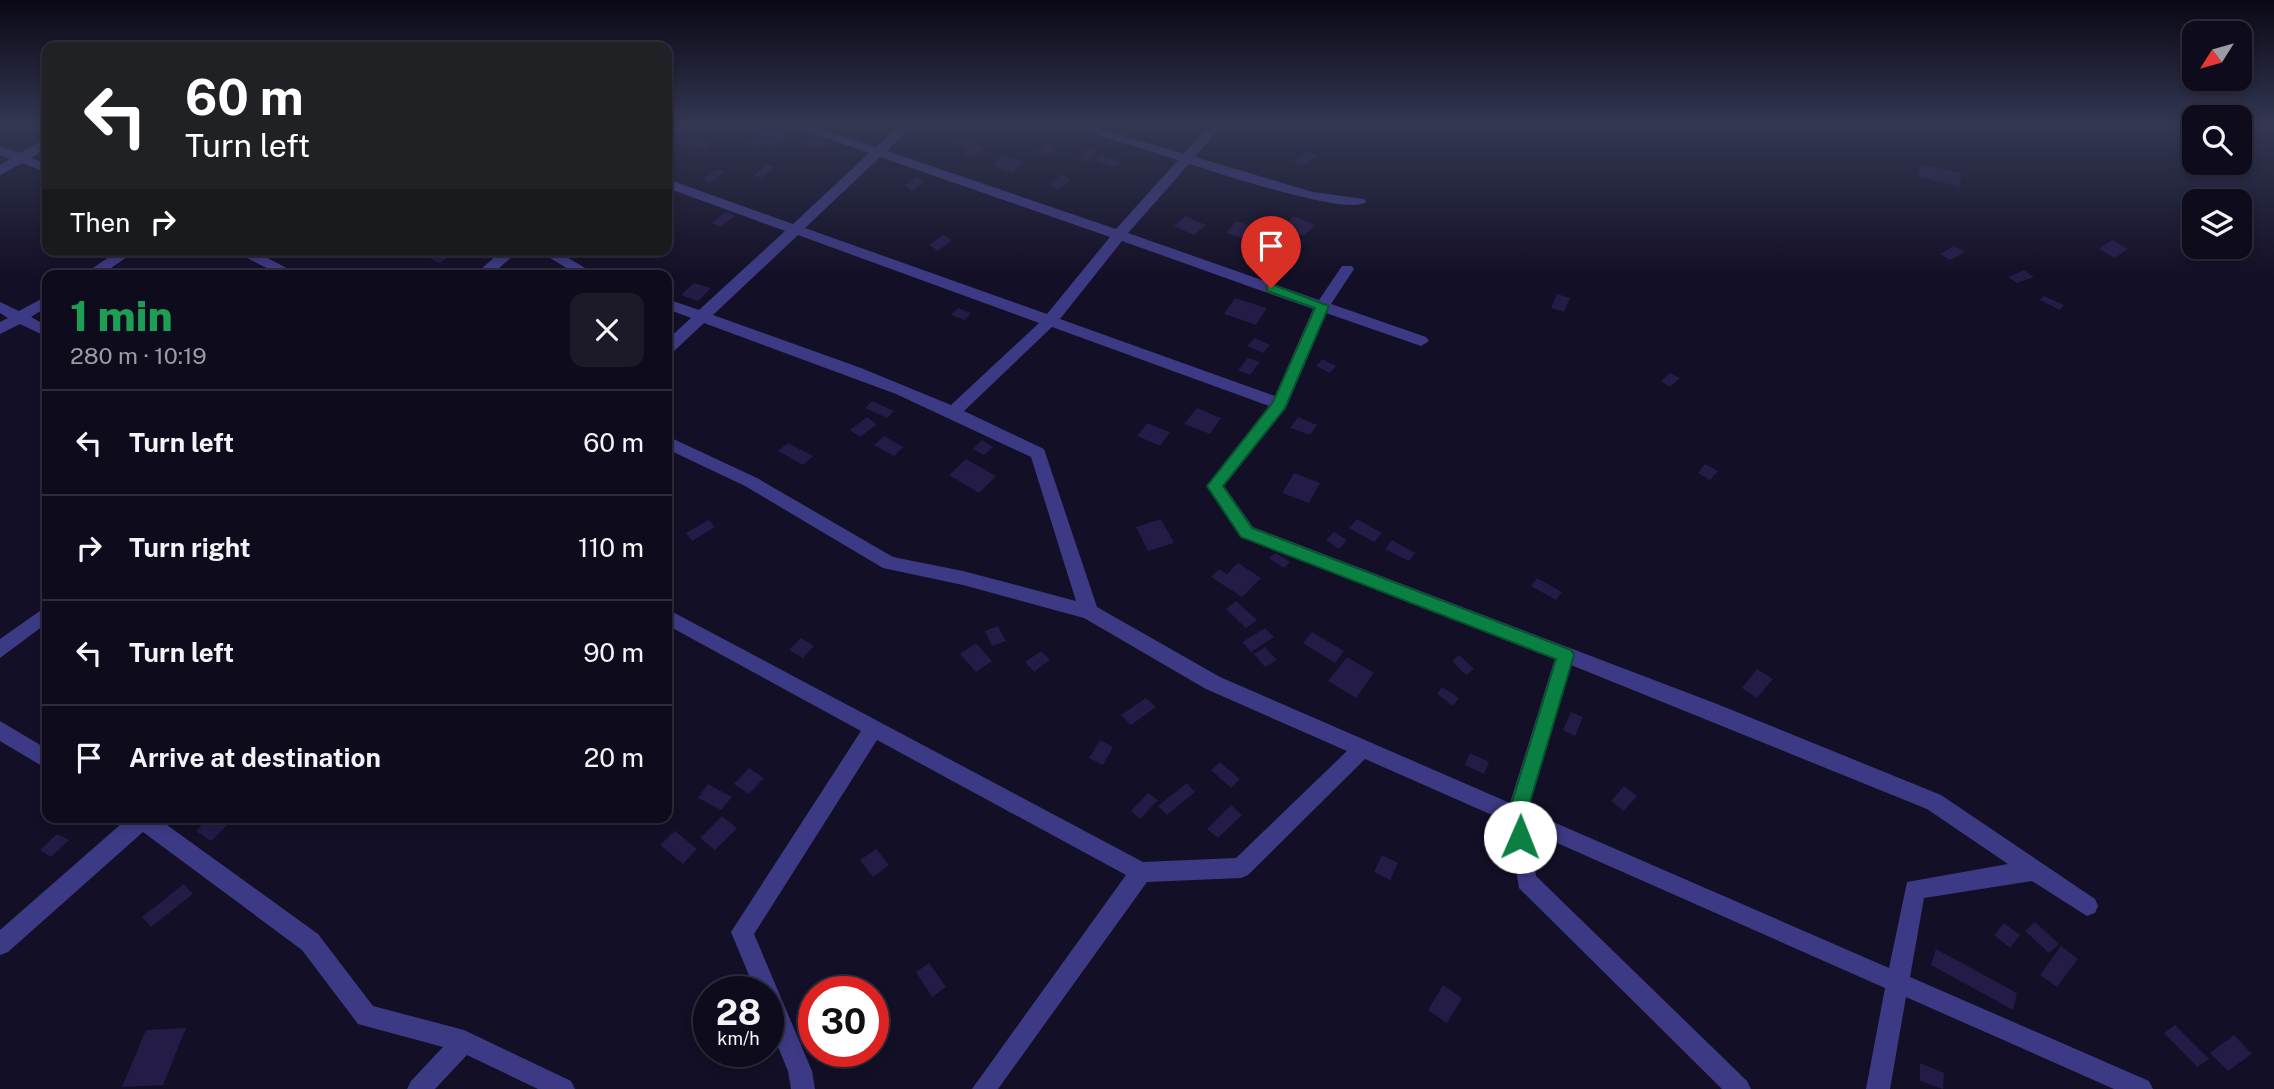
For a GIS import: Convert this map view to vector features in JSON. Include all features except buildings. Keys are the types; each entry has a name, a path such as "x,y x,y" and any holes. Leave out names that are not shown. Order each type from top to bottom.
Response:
{"street":[{"path":"672,345 855,175"},
{"path":"944,175 1421,341"},
{"path":"953,412 1050,321 1119,235 1173,175"},
{"path":"1240,175 1312,196 1359,202"},
{"path":"672,185 1280,404"},
{"path":"98,270 120,256"},
{"path":"252,256 282,270"},
{"path":"487,270 505,256"},
{"path":"555,256 581,270"},
{"path":"1347,270 1322,306 1280,404 1215,486 1247,532 1710,710 1934,802 2087,906"},
{"path":"0,330 42,304"},
{"path":"672,306 826,361 953,412 1038,453 1089,612"},
{"path":"0,307 42,329"},
{"path":"672,444 751,482 889,563 962,578 1089,612 1213,683 2141,1089"},
{"path":"0,650 42,617"},
{"path":"672,619 1141,873 1241,868 1363,748"},
{"path":"1565,655 1517,815 1525,881 1739,1089"},
{"path":"761,976 743,932 874,728"},
{"path":"0,730 42,757"},
{"path":"0,944 136,823"},
{"path":"149,823 310,942 366,1016 464,1041 563,1089"},
{"path":"1878,1089 1915,889 2035,870"},
{"path":"984,1089 1141,873"},
{"path":"784,1032 800,1072 803,1089"},
{"path":"419,1089 464,1041"}],"route":[{"path":"1271,288 1322,306 1280,404 1215,486 1247,532 1565,655 1517,815 1520,837"}]}
